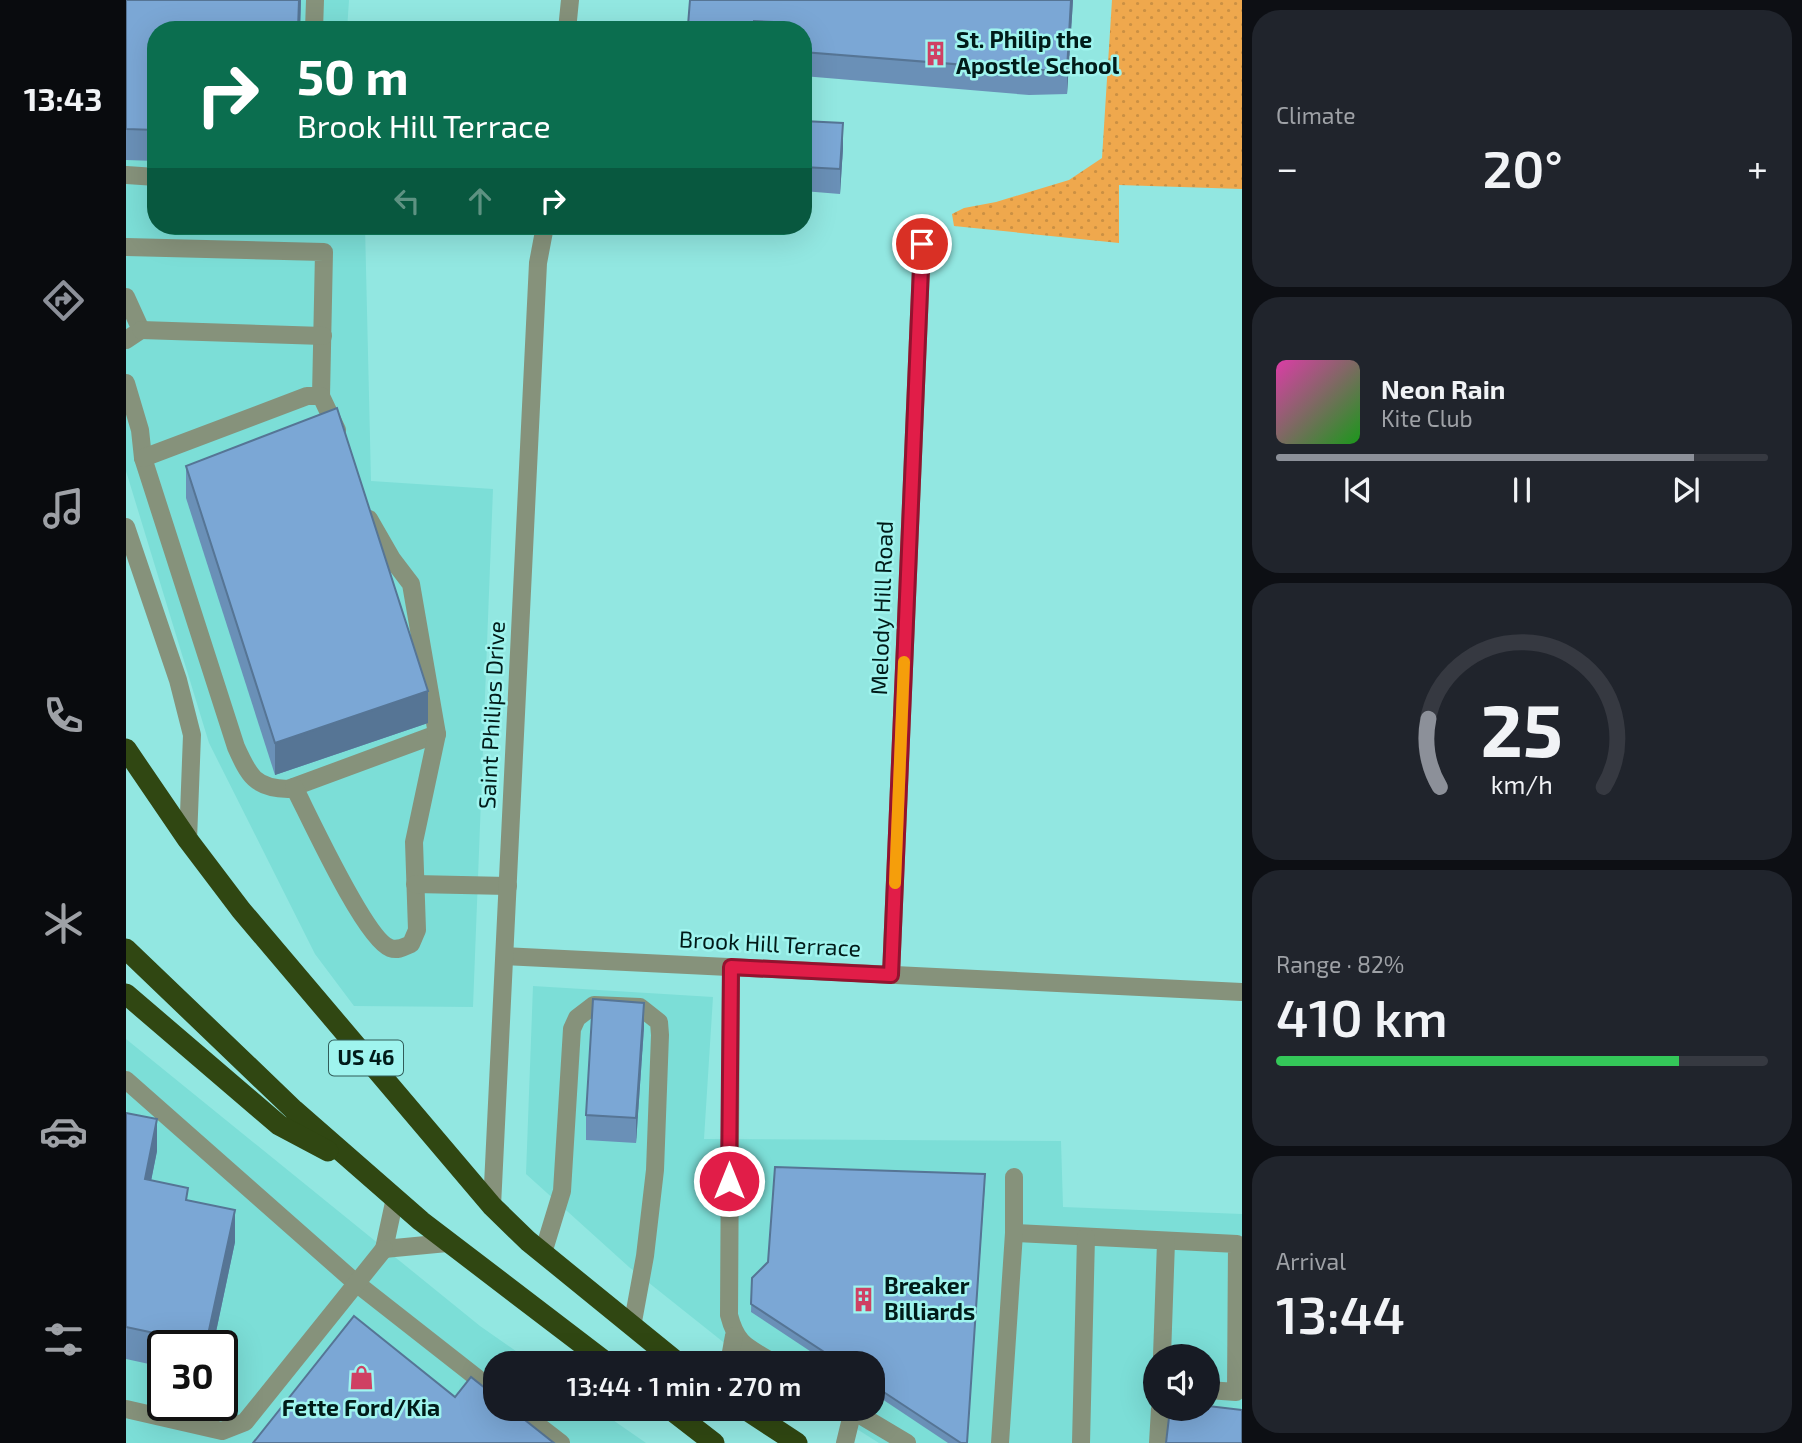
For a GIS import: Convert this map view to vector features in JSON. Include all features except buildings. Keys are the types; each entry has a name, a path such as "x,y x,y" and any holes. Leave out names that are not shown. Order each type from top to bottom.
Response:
{"highway":[{"name":"US 46","path":"126,749 188,840 241,910 492,1206 543,1253 662,1351"},
{"path":"126,948 295,1110 363,1171 447,1243 591,1351"},
{"path":"126,994 279,1125 363,1171"},
{"path":"686,1421 714,1443"},
{"path":"764,1421 797,1443"}],"street":[{"path":"314,21 315,0"},
{"path":"569,21 570,0"},
{"path":"126,175 147,176"},
{"name":"Saint Philips Drive","path":"492,1206 538,263 543,235"},
{"name":"Melody Hill Road","path":"891,975 922,244"},
{"path":"126,247 324,252 321,396 344,449"},
{"path":"126,297 133,335 323,336"},
{"path":"126,383 140,430 143,458 236,747 244,764 257,780 270,788 288,789 437,734"},
{"path":"143,458 307,396 321,396"},
{"path":"294,787 362,917 380,941 391,948 401,949 411,944 417,930 414,842 437,734 411,584 372,526 362,500"},
{"path":"126,527 178,680 192,735 188,840"},
{"path":"415,884 508,886"},
{"name":"Brook Hill Terrace","path":"505,956 1242,992"},
{"path":"731,967 729,1315 734,1336 731,1351"},
{"path":"543,1253 562,1191 572,1029 577,1018 594,1005 640,1007 659,1022 660,1035 655,1170 645,1256 632,1328"},
{"path":"126,1080 356,1283 483,1383"},
{"path":"1000,1443 1014,1233 1014,1177"},
{"path":"126,1409 222,1431 245,1422 384,1249 395,1198"},
{"path":"1014,1233 1237,1244 1239,1329 1236,1392 1220,1391"},
{"path":"1081,1443 1086,1237"},
{"path":"1162,1344 1166,1242"},
{"path":"384,1249 447,1243"},
{"path":"734,1336 753,1351"},
{"path":"533,1421 561,1443"},
{"path":"845,1443 849,1421"},
{"path":"871,1421 907,1443"},
{"path":"1158,1443 1159,1421"}],"shaded area":[{"path":"126,0 349,0 348,21 147,21 147,235 365,235 371,481 493,489 473,1007 354,1006 315,954 209,743 126,471"},
{"path":"1112,0 1242,0 1242,189 1119,185 1119,243 954,226 952,214 964,208 996,202 1069,180 1102,158"},
{"path":"533,986 713,997 704,1139 1061,1141 1063,1207 1242,1214 1242,1443 879,1443 844,1421 885,1421 885,1351 734,1351 629,1267 526,1174"},
{"path":"126,1039 480,1326 516,1351 483,1351 483,1421 614,1421 646,1443 126,1443"}],"slow traffic":[{"path":"895,883 904,662"}],"place":[{"name":"St. Philip the Apostle School","path":"936,53"},
{"name":"Breaker Billiards","path":"864,1299"},
{"name":"Fette Ford/Kia","path":"361,1378"}],"route":[{"path":"729,1181 731,967 891,975 922,244"}]}
